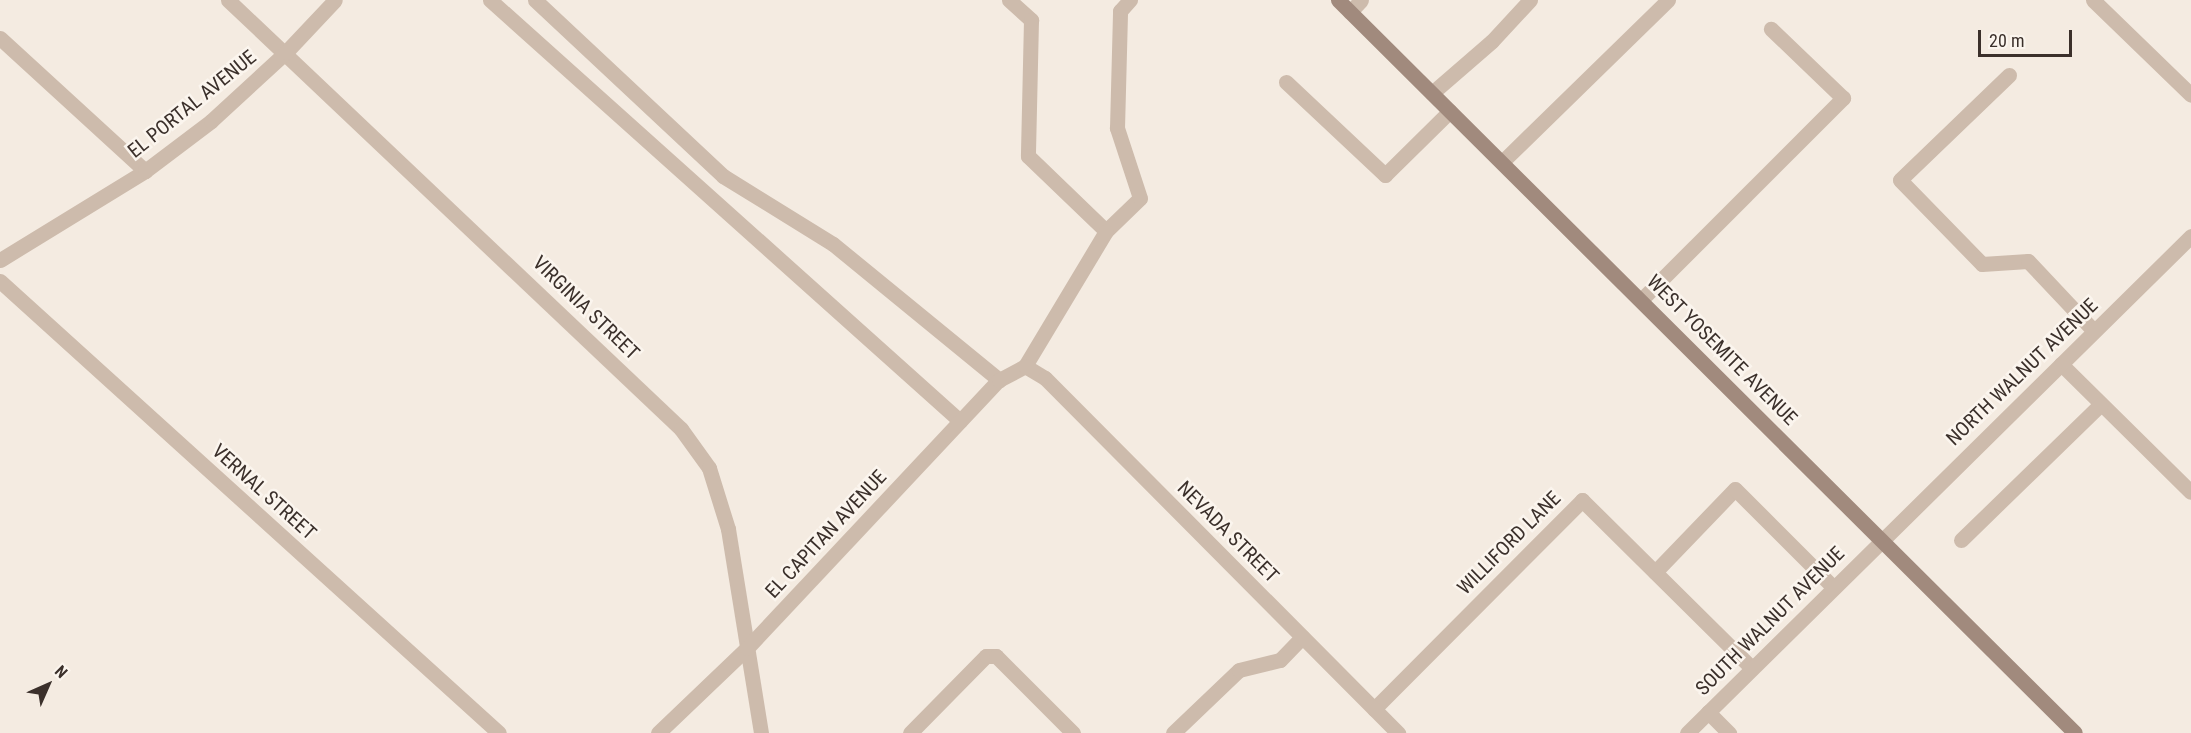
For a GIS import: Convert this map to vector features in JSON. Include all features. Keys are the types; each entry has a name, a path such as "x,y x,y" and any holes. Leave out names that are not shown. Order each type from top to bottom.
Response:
{"main road":[{"name":"WEST YOSEMITE AVENUE","path":"1338,0 1882,538 2075,733"}],"street":[{"name":"VIRGINIA STREET","path":"228,0 286,52 681,429 709,468 728,529 761,733"},
{"name":"EL PORTAL AVENUE","path":"0,260 145,171 211,121 286,52 335,0"},
{"path":"490,0 960,421"},
{"path":"536,0 723,176 834,244 999,380"},
{"path":"1009,0 1032,20 1028,156 1106,231"},
{"path":"1025,366 1106,231 1140,198 1117,128 1120,11 1130,0"},
{"path":"1350,12 1361,0"},
{"path":"1432,93 1492,41 1530,0"},
{"path":"1502,162 1668,0"},
{"path":"2093,0 2191,95"},
{"path":"1641,300 1843,98 1771,29"},
{"path":"0,38 145,171"},
{"path":"2009,75 1900,180 1982,264 2028,261 2094,331"},
{"path":"1286,82 1385,175 1450,111"},
{"name":"NORTH WALNUT AVENUE","path":"1882,538 2191,236"},
{"name":"VERNAL STREET","path":"0,281 499,733"},
{"path":"2061,364 2191,492"},
{"name":"EL CAPITAN AVENUE","path":"658,733 747,648 999,380 1025,366"},
{"name":"NEVADA STREET","path":"1025,366 1045,378 1398,733"},
{"path":"1961,540 2101,404"},
{"path":"1655,572 1735,489 1833,587"},
{"name":"WILLIFORD LANE","path":"1374,709 1582,500 1752,668"},
{"name":"SOUTH WALNUT AVENUE","path":"1687,733 1882,538"},
{"path":"1173,733 1239,670 1280,660 1302,636"},
{"path":"910,733 986,656 996,656 1073,733"},
{"path":"1708,712 1729,733"}]}
